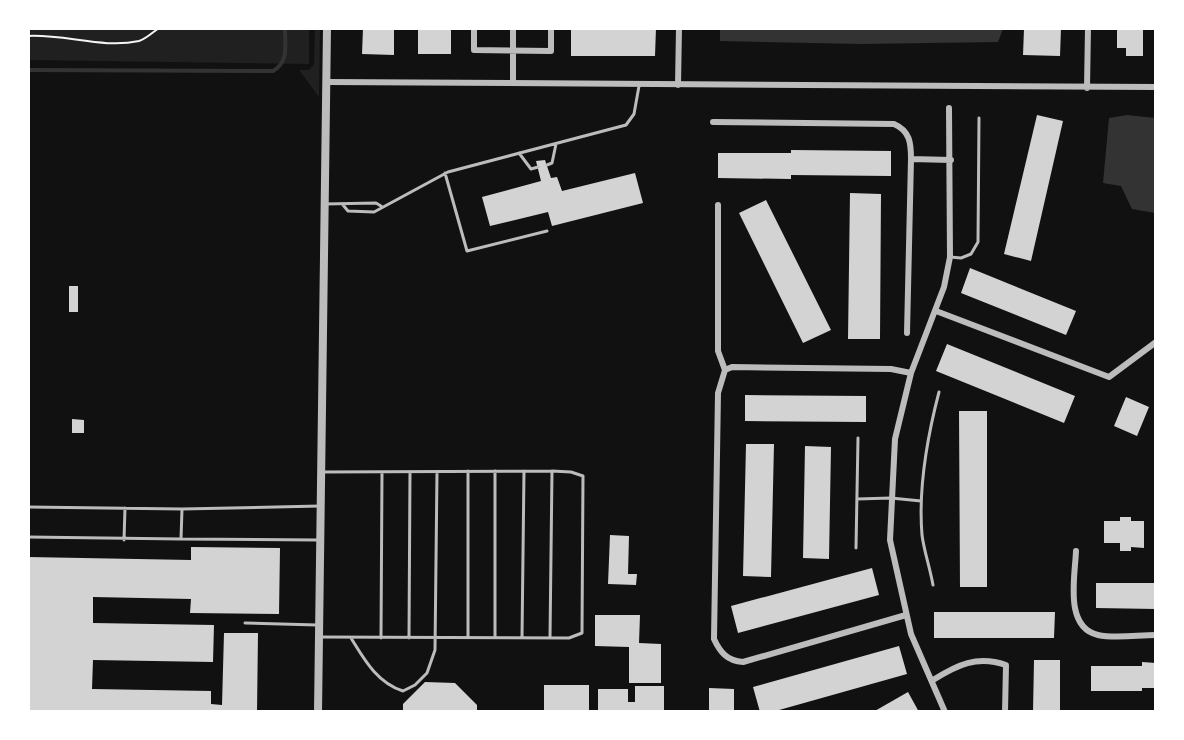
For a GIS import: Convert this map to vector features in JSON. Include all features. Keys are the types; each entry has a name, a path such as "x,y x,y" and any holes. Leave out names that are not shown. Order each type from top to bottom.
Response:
{"street":[{"path":"318,711 327,28"},
{"path":"474,28 474,50 513,51 550,51 551,28"},
{"path":"513,28 513,83"},
{"path":"678,85 679,28"},
{"path":"1088,28 1088,88"},
{"path":"326,82 1155,87"},
{"path":"945,711 911,634 890,540 895,439 911,373 944,288 950,258 949,108"},
{"path":"713,122 894,124 904,128 910,138 911,159 907,333"},
{"path":"911,159 951,160"},
{"path":"718,205 718,351 725,370 718,393 714,639 720,652 733,661 743,662 906,615"},
{"path":"936,311 1109,378 1155,342"},
{"path":"725,370 732,367 891,369 911,373"},
{"path":"1076,551 1074,608 1078,620 1086,630 1099,635 1155,635"},
{"path":"933,680 960,663 989,661 1006,665 1005,711"}],"lane":[{"path":"343,205 348,211 374,212 381,206 445,173 626,125 634,114 639,84"},
{"path":"950,258 961,258 971,254 978,242 979,118"},
{"path":"547,165 552,163 557,143"},
{"path":"519,153 531,169 538,167"},
{"path":"445,173 467,251 547,231"},
{"path":"323,204 343,205 347,202 376,203 381,206"},
{"path":"933,585 922,536 921,501 929,429 939,392"},
{"path":"856,548 858,438"},
{"path":"468,471 468,638"},
{"path":"495,471 495,637"},
{"path":"522,638 524,471"},
{"path":"319,637 568,638 582,633 583,476 571,472 552,471 321,472"},
{"path":"550,638 552,471"},
{"path":"381,638 382,472"},
{"path":"409,638 410,472"},
{"path":"351,638 367,664 390,687 403,691 415,686 427,673 436,638 437,472"},
{"path":"857,499 891,498 921,501"},
{"path":"28,507 182,509 320,506"},
{"path":"124,540 125,508"},
{"path":"181,539 182,509"},
{"path":"28,537 124,540 320,540"},
{"path":"245,623 319,625"}],"path":[{"path":"28,36 102,42 140,41 159,28"}],"shaded area":[{"path":"1003,28 998,42 861,44 720,41 720,29"},
{"path":"29,29 309,29 309,64 29,60"},
{"path":"315,29 320,29 319,97 299,70 309,70 314,64"},
{"path":"1127,115 1155,118 1155,213 1132,209 1121,186 1103,183 1109,118"}],"building":[{"path":"363,28 394,28 394,55 362,54"},
{"path":"418,28 451,28 451,54 418,54"},
{"path":"571,28 656,28 655,56 571,56"},
{"path":"1061,28 1060,56 1023,55 1024,29"},
{"path":"1117,28 1143,28 1143,56 1126,56 1126,48 1117,48"},
{"path":"1037,115 1063,121 1031,261 1004,254"},
{"path":"791,150 891,151 891,176 791,175 791,179 718,178 718,153 791,153"},
{"path":"545,160 551,178 557,177 562,191 635,173 643,203 552,226 548,212 490,226 482,197 541,181 536,161"},
{"path":"850,193 881,194 880,339 848,339"},
{"path":"766,200 831,330 803,343 739,213"},
{"path":"970,268 1076,311 1066,335 961,293"},
{"path":"69,286 78,286 78,312 69,312"},
{"path":"947,344 1075,396 1064,423 936,371"},
{"path":"745,395 866,396 866,422 745,421"},
{"path":"1126,397 1149,407 1137,436 1114,426"},
{"path":"959,411 987,411 987,587 960,587"},
{"path":"72,419 84,420 84,433 72,433"},
{"path":"746,444 774,444 771,577 743,576"},
{"path":"805,446 831,447 829,559 803,558"},
{"path":"1120,517 1131,517 1131,521 1144,521 1144,548 1131,547 1131,551 1120,551 1120,543 1104,543 1104,521 1120,521"},
{"path":"610,535 629,536 628,574 637,574 636,585 608,584"},
{"path":"191,547 280,548 279,614 190,613 191,599 93,597 93,623 214,625 213,662 93,660 92,689 211,691 211,704 222,705 224,633 258,633 257,712 28,712 28,557 191,560"},
{"path":"872,568 879,595 738,633 731,606"},
{"path":"1096,583 1156,583 1156,609 1096,608"},
{"path":"934,612 1055,612 1054,638 934,638"},
{"path":"595,615 640,615 639,643 661,644 661,683 629,683 629,647 595,646"},
{"path":"899,646 907,674 772,712 760,712 753,687"},
{"path":"1034,660 1060,660 1060,712 1033,712"},
{"path":"1142,662 1156,663 1156,688 1142,688 1142,691 1091,691 1091,666 1142,666"},
{"path":"425,682 455,683 477,705 477,712 403,712 403,704"},
{"path":"544,685 589,685 589,712 544,712"},
{"path":"635,686 664,686 664,712 598,712 598,689 628,689 628,702 635,702"},
{"path":"709,688 734,689 734,712 709,712"},
{"path":"908,692 919,712 873,712"}],"waterway":[{"path":"28,70 273,71 284,58 285,28"}]}
